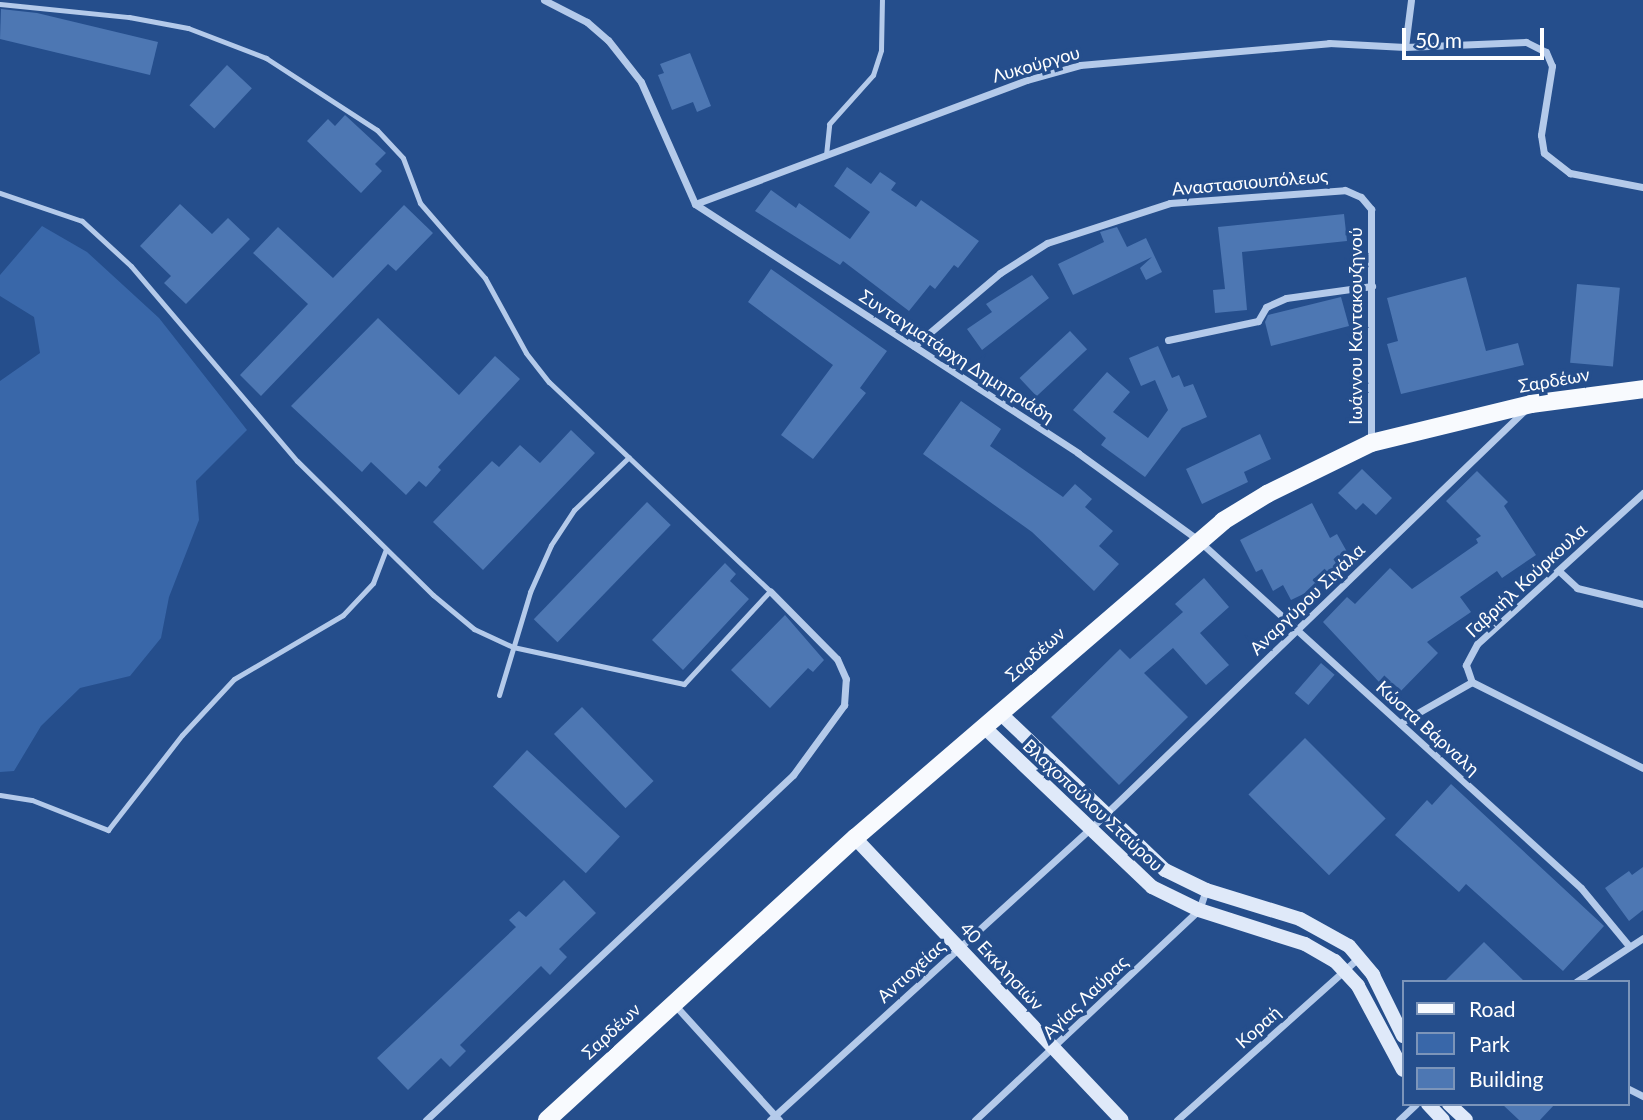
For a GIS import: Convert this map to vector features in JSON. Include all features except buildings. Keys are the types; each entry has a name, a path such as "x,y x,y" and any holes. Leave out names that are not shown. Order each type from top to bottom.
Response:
{"main road":[{"name":"Σαρδέων","path":"547,1120 855,838 1198,540 1267,494 1371,443 1531,404 1643,388"}],"street":[{"path":"544,0 587,22 608,40 640,82 695,204"},
{"path":"1405,47 1411,0"},
{"name":"Λυκούργου","path":"695,204 1027,80 1080,65 1329,43 1405,47 1526,42 1546,52 1552,66 1541,135 1544,153 1570,173 1643,187"},
{"name":"Αναστασιουπόλεως","path":"914,346 1000,273 1047,243 1170,202 1345,190 1361,197 1371,209"},
{"name":"Συνταγματάρχη Δημητριάδη","path":"695,204 1078,453 1198,540"},
{"name":"Ιωάννου Καντακουζηνού","path":"1371,209 1371,443"},
{"path":"1168,340 1258,321 1266,307 1286,298 1372,286"},
{"name":"Αναργύρου Σιγάλα","path":"1104,816 1531,404"},
{"name":"Γαβριήλ Κούρκουλα","path":"1472,682 1466,665 1469,654 1643,492"},
{"name":"Κώστα Βάρναλη","path":"1198,540 1581,888 1629,946"},
{"path":"1559,571 1577,589 1643,604"},
{"path":"426,1120 793,775 844,705 846,679 837,659 770,591"},
{"path":"1400,723 1472,682 1643,768"},
{"name":"Βλαχοπούλου Σταύρου","path":"1000,713 1151,860 1206,890 1320,927 1360,957 1385,995 1402,1034"},
{"name":"Βλαχοπούλου Σταύρου","path":"984,727 1089,830 1152,887 1199,910 1305,944 1345,970 1402,1068"},
{"name":"Αντιοχείας","path":"775,1118 1104,816"},
{"name":"40 Εκκλησιών","path":"855,838 1122,1120"},
{"name":"Αγίας Λαύρας","path":"975,1120 1199,910 1206,890"},
{"path":"1579,980 1643,938"},
{"name":"Κοραή","path":"1177,1120 1360,957"},
{"path":"673,1003 775,1118"},
{"path":"1398,1120 1414,1106"},
{"path":"1430,1106 1443,1120"},
{"path":"1451,1106 1466,1120"}],"lane":[{"path":"826,155 829,124 873,75 881,50 882,0"},
{"path":"0,4 129,17 188,28 266,58 337,101 393,145 420,203 485,278 526,354 549,382 770,591 684,684 513,647 474,629 386,550 297,461 131,266 82,221 0,193"},
{"path":"499,695 513,647 551,545 574,510 629,457"},
{"path":"0,795 32,800 108,830 182,735 234,679 343,615 373,583 386,550"}],"green space":[{"path":"42,226 87,252 159,318 247,430 196,481 199,520 169,597 161,638 130,676 80,688 41,726 14,771 0,772 0,381 40,353 34,317 0,296 0,275"}]}
